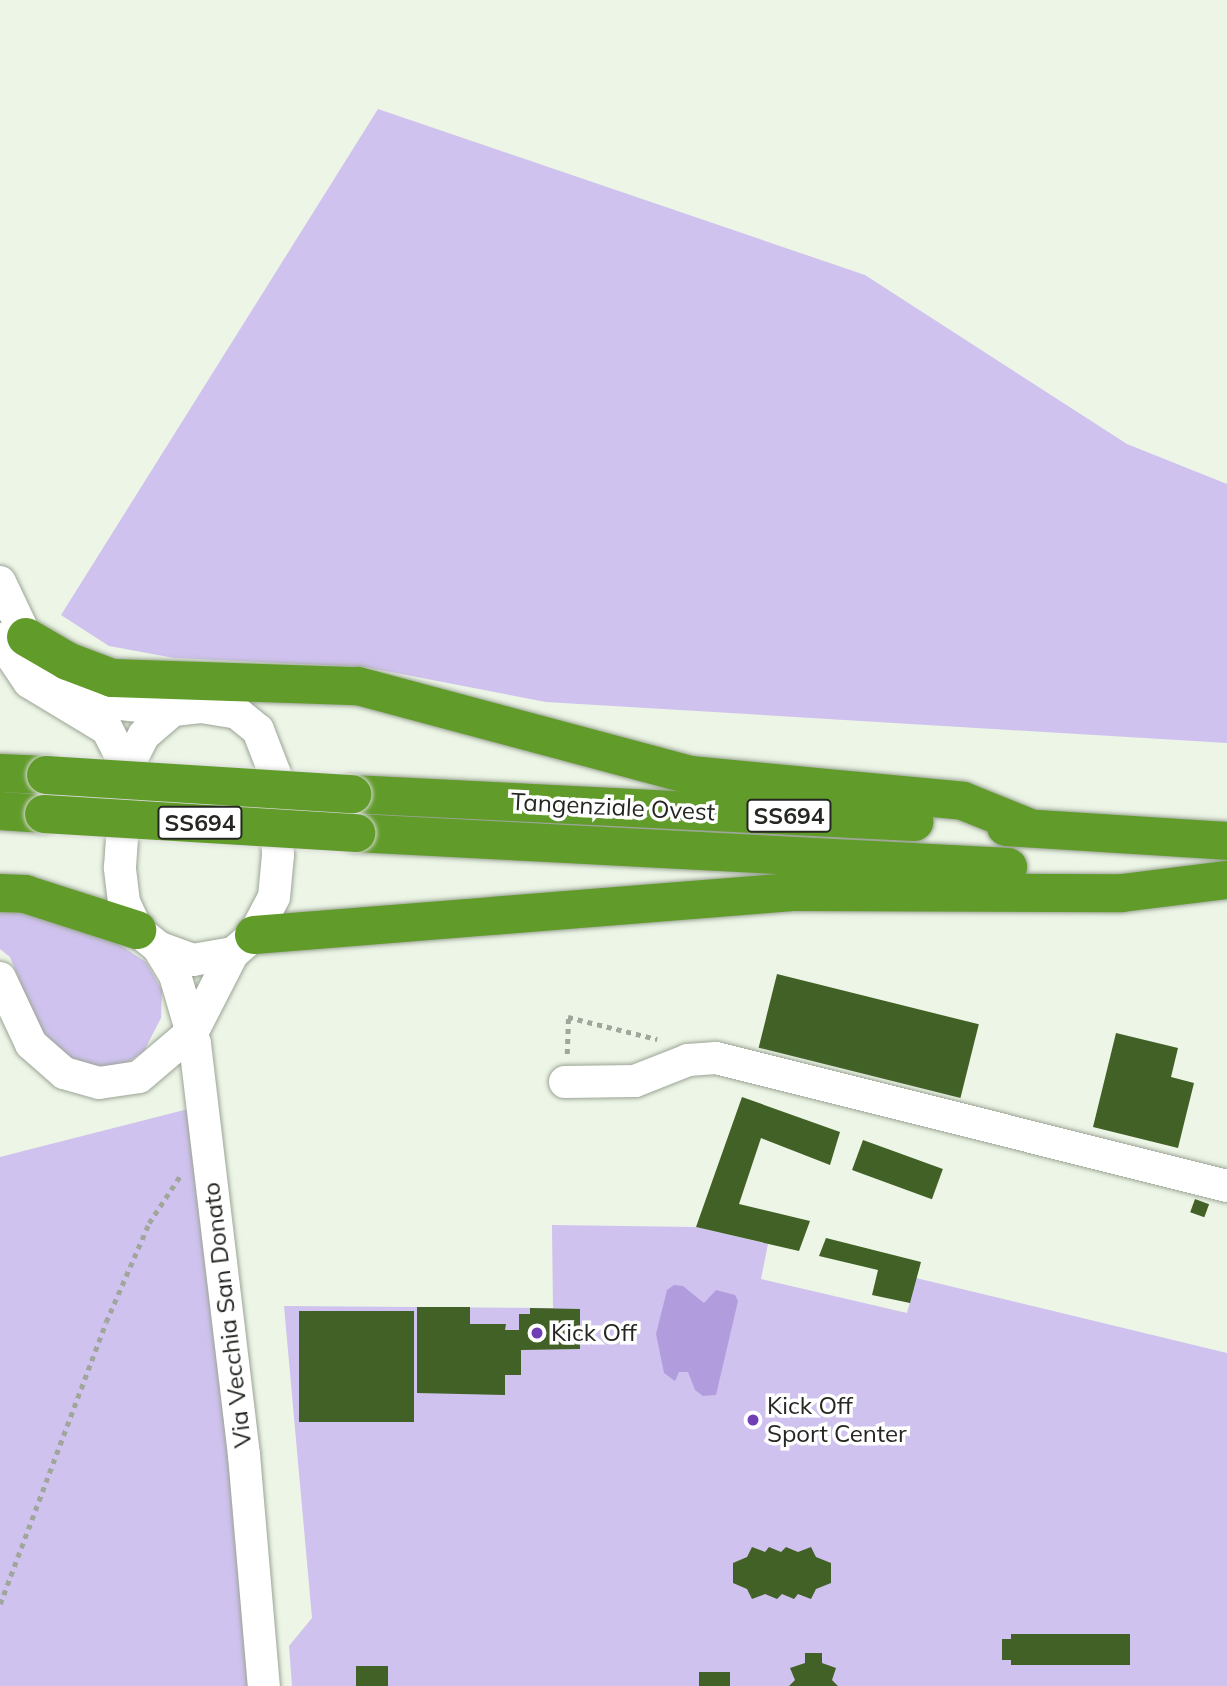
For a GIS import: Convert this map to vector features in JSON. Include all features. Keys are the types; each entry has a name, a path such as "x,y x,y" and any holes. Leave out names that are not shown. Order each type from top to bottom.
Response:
{"highway":[{"path":"13,638 112,678 358,686 690,775 963,801 1030,828"},
{"name":"Tangenziale Ovest","path":"0,773 1227,841"},
{"name":"Tangenziale Ovest","path":"0,811 1227,879"},
{"path":"243,944 792,892 1122,892 1227,879"},
{"path":"0,893 25,894 147,939"}],"street":[{"path":"0,582 13,638 29,682 107,729 128,768"},
{"path":"0,978 31,1044 64,1073 99,1083 139,1077 193,1031 243,944 274,897 278,855 275,774 258,730 237,713 201,707 173,710 103,702 54,678 13,638"},
{"path":"173,710 144,735 128,768 120,867 124,902 147,939 193,960 243,944"},
{"name":"Via Vecchia San Donato","path":"147,939 175,975 193,1031 244,1455 264,1686"},
{"path":"565,1082 635,1081 688,1060 716,1058 1227,1186"}],"path":[{"path":"565,1082 568,1017 667,1042"},
{"path":"0,1604 86,1369 149,1223 207,1143"}],"shaded area":[{"path":"378,109 865,275 1127,444 1227,484 1227,743 546,702 365,667 174,658 109,646 61,615"},
{"path":"0,904 112,940 146,962 162,990 161,1018 144,1051 124,1065 101,1070 68,1062 44,1042 10,957 0,949"},
{"path":"196,1107 255,1686 0,1686 0,1157"},
{"name":"Kick Off Sport Center","path":"552,1225 696,1227 768,1244 761,1279 907,1313 916,1278 1227,1353 1227,1686 292,1686 289,1646 312,1618 284,1306 553,1308"},
{"path":"674,1285 683,1286 704,1303 716,1290 735,1295 738,1301 716,1395 703,1396 695,1390 688,1372 679,1372 675,1381 664,1373 656,1334 667,1290"}],"building":[{"path":"777,974 979,1024 960,1098 759,1048"},
{"path":"1116,1033 1178,1048 1171,1077 1194,1083 1178,1148 1093,1127"},
{"path":"742,1097 840,1132 830,1165 761,1138 739,1204 810,1221 799,1251 696,1227"},
{"path":"863,1140 943,1169 932,1199 852,1170"},
{"path":"1195,1199 1209,1204 1204,1217 1190,1212"},
{"path":"826,1238 921,1262 910,1303 872,1295 878,1270 819,1256"},
{"path":"417,1307 470,1307 470,1324 506,1324 505,1330 519,1330 519,1314 530,1314 530,1308 580,1309 580,1349 521,1350 521,1375 505,1375 505,1395 417,1393"},
{"path":"299,1311 414,1311 414,1422 299,1422"},
{"path":"752,1547 765,1552 769,1547 781,1552 786,1547 798,1552 811,1547 816,1557 831,1563 831,1583 816,1589 811,1599 798,1594 794,1599 782,1594 777,1599 765,1594 752,1599 747,1589 733,1583 733,1563 747,1557"},
{"path":"1011,1634 1130,1634 1130,1665 1011,1665 1011,1660 1002,1660 1002,1639 1011,1639"},
{"path":"805,1653 822,1653 822,1663 836,1668 832,1680 838,1686 789,1686 795,1680 790,1668 805,1663"},
{"path":"356,1666 388,1666 388,1686 356,1686"},
{"path":"699,1672 730,1672 730,1686 699,1686"}],"place":[{"name":"Kick Off","path":"537,1333"},
{"name":"Kick Off Sport Center","path":"753,1420"}]}
